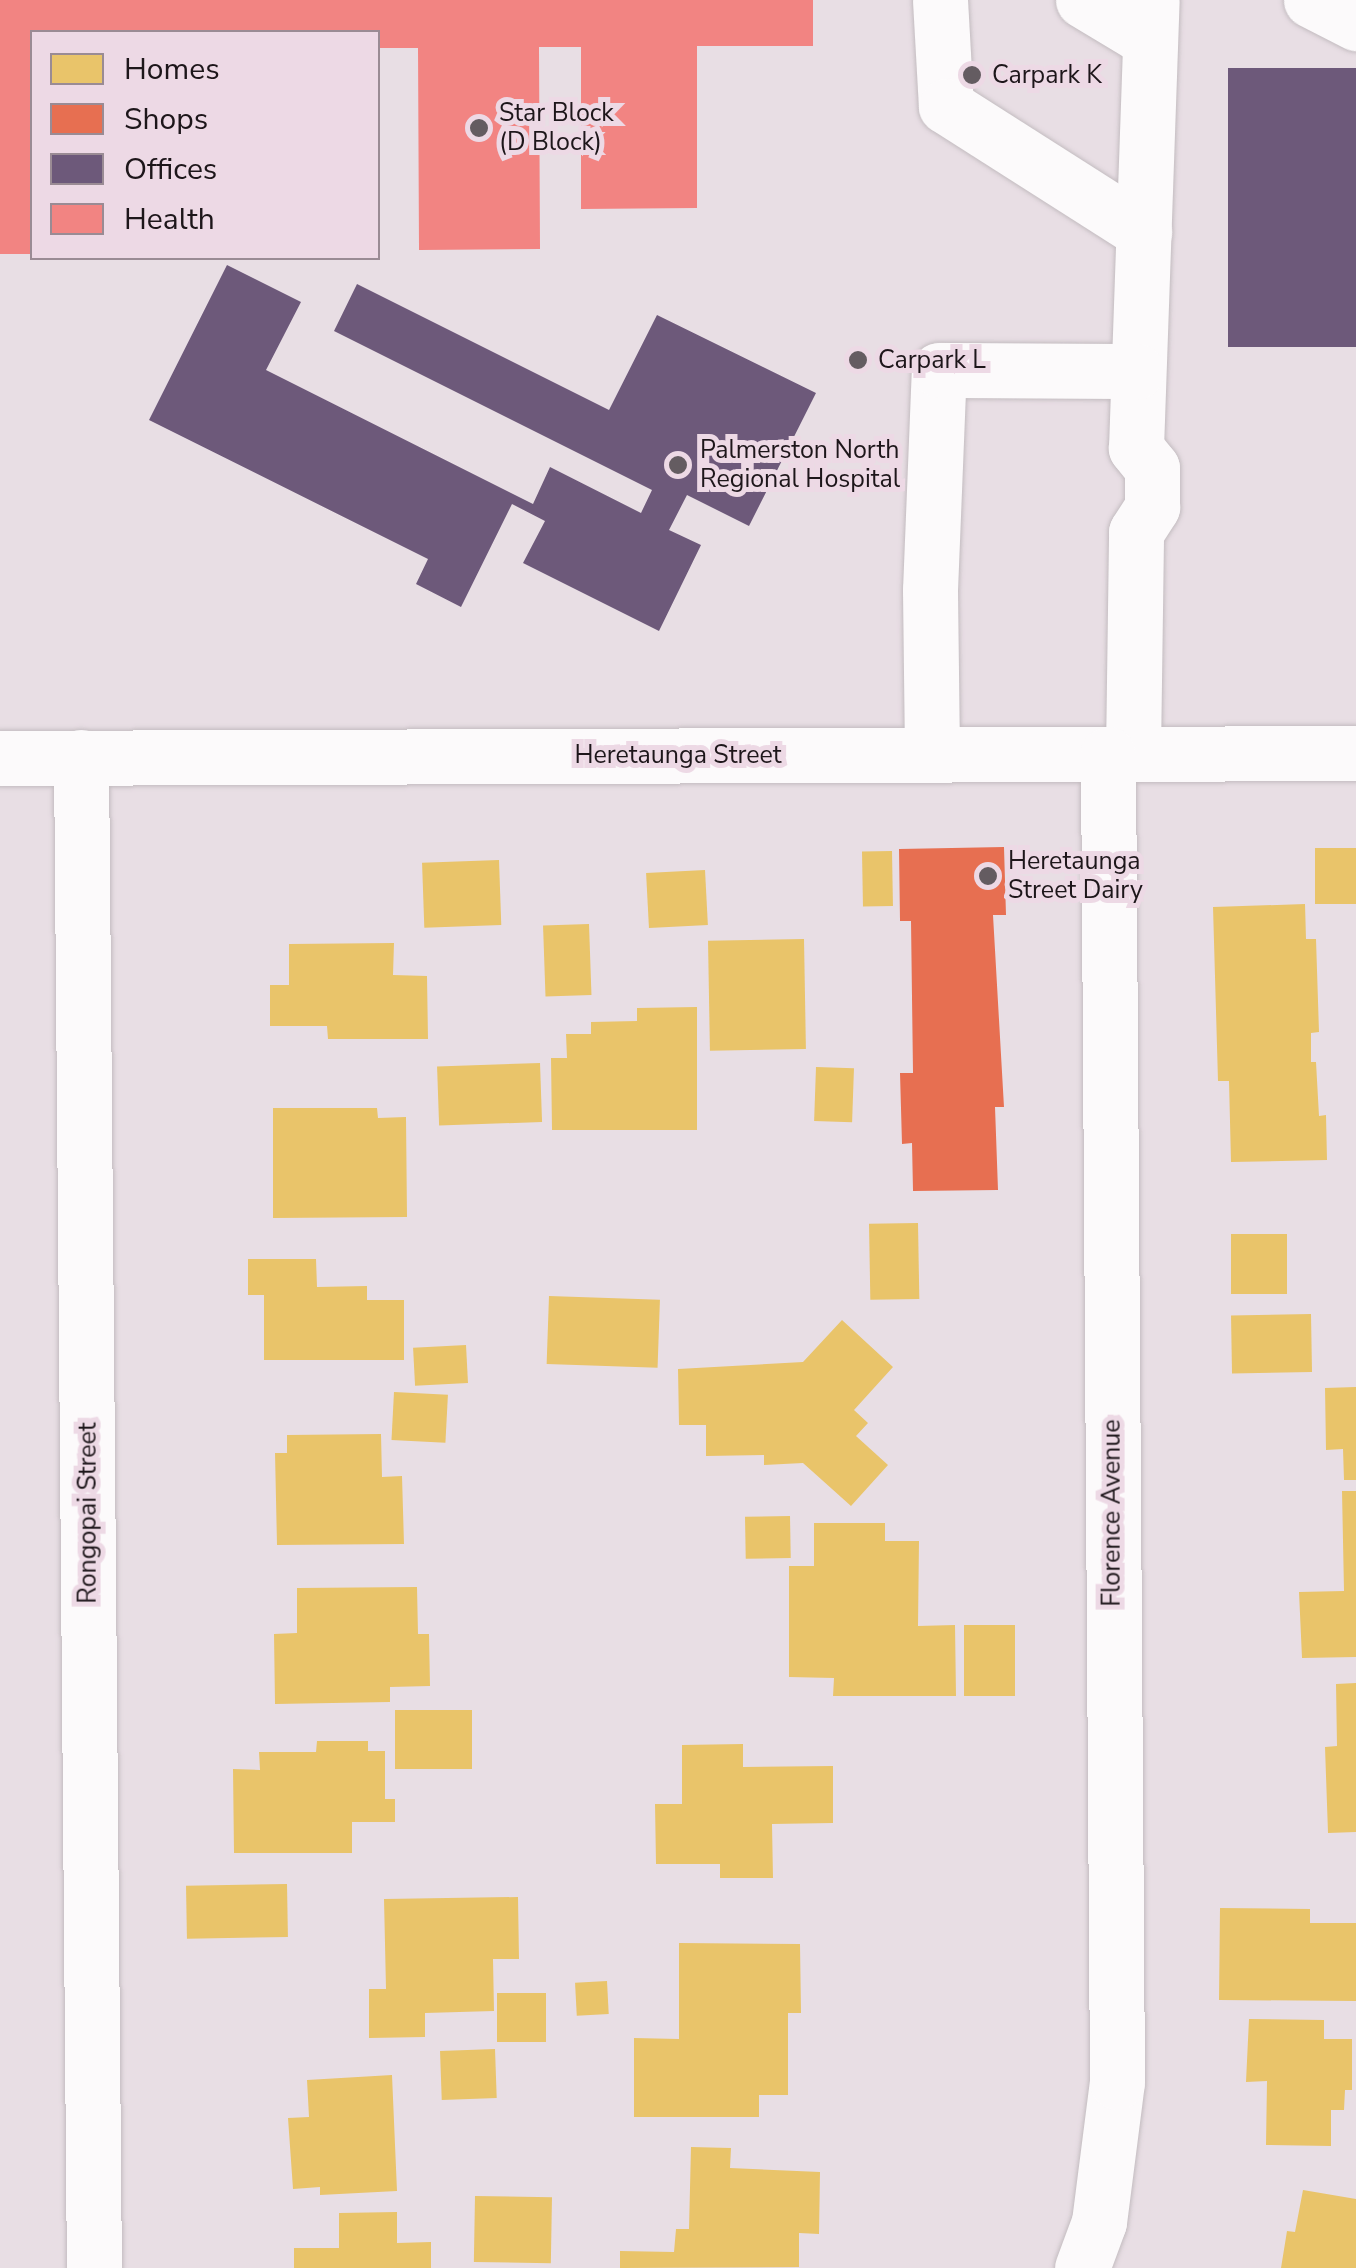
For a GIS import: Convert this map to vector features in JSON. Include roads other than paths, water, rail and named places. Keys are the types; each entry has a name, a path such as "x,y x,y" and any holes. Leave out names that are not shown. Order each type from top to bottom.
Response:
{"street":[{"path":"940,0 946,106 1144,232"},
{"path":"932,754 930,590 939,370 1137,370 1150,19 1083,0"},
{"path":"1311,0 1356,23"},
{"name":"Florence Avenue","path":"1082,2268 1099,2222 1117,2082 1121,754 1136,532 1152,507 1152,468 1136,448 1137,370"},
{"name":"Heretaunga Street","path":"0,758 1356,753"},
{"name":"Rongopai Street","path":"81,757 94,2268"}],"place":[{"name":"Carpark K","path":"972,75"},
{"name":"Star Block (D Block)","path":"479,128"},
{"name":"Carpark L","path":"858,360"},
{"name":"Palmerston North Regional Hospital","path":"678,465"},
{"name":"Heretaunga Street Dairy","path":"988,876"}]}
